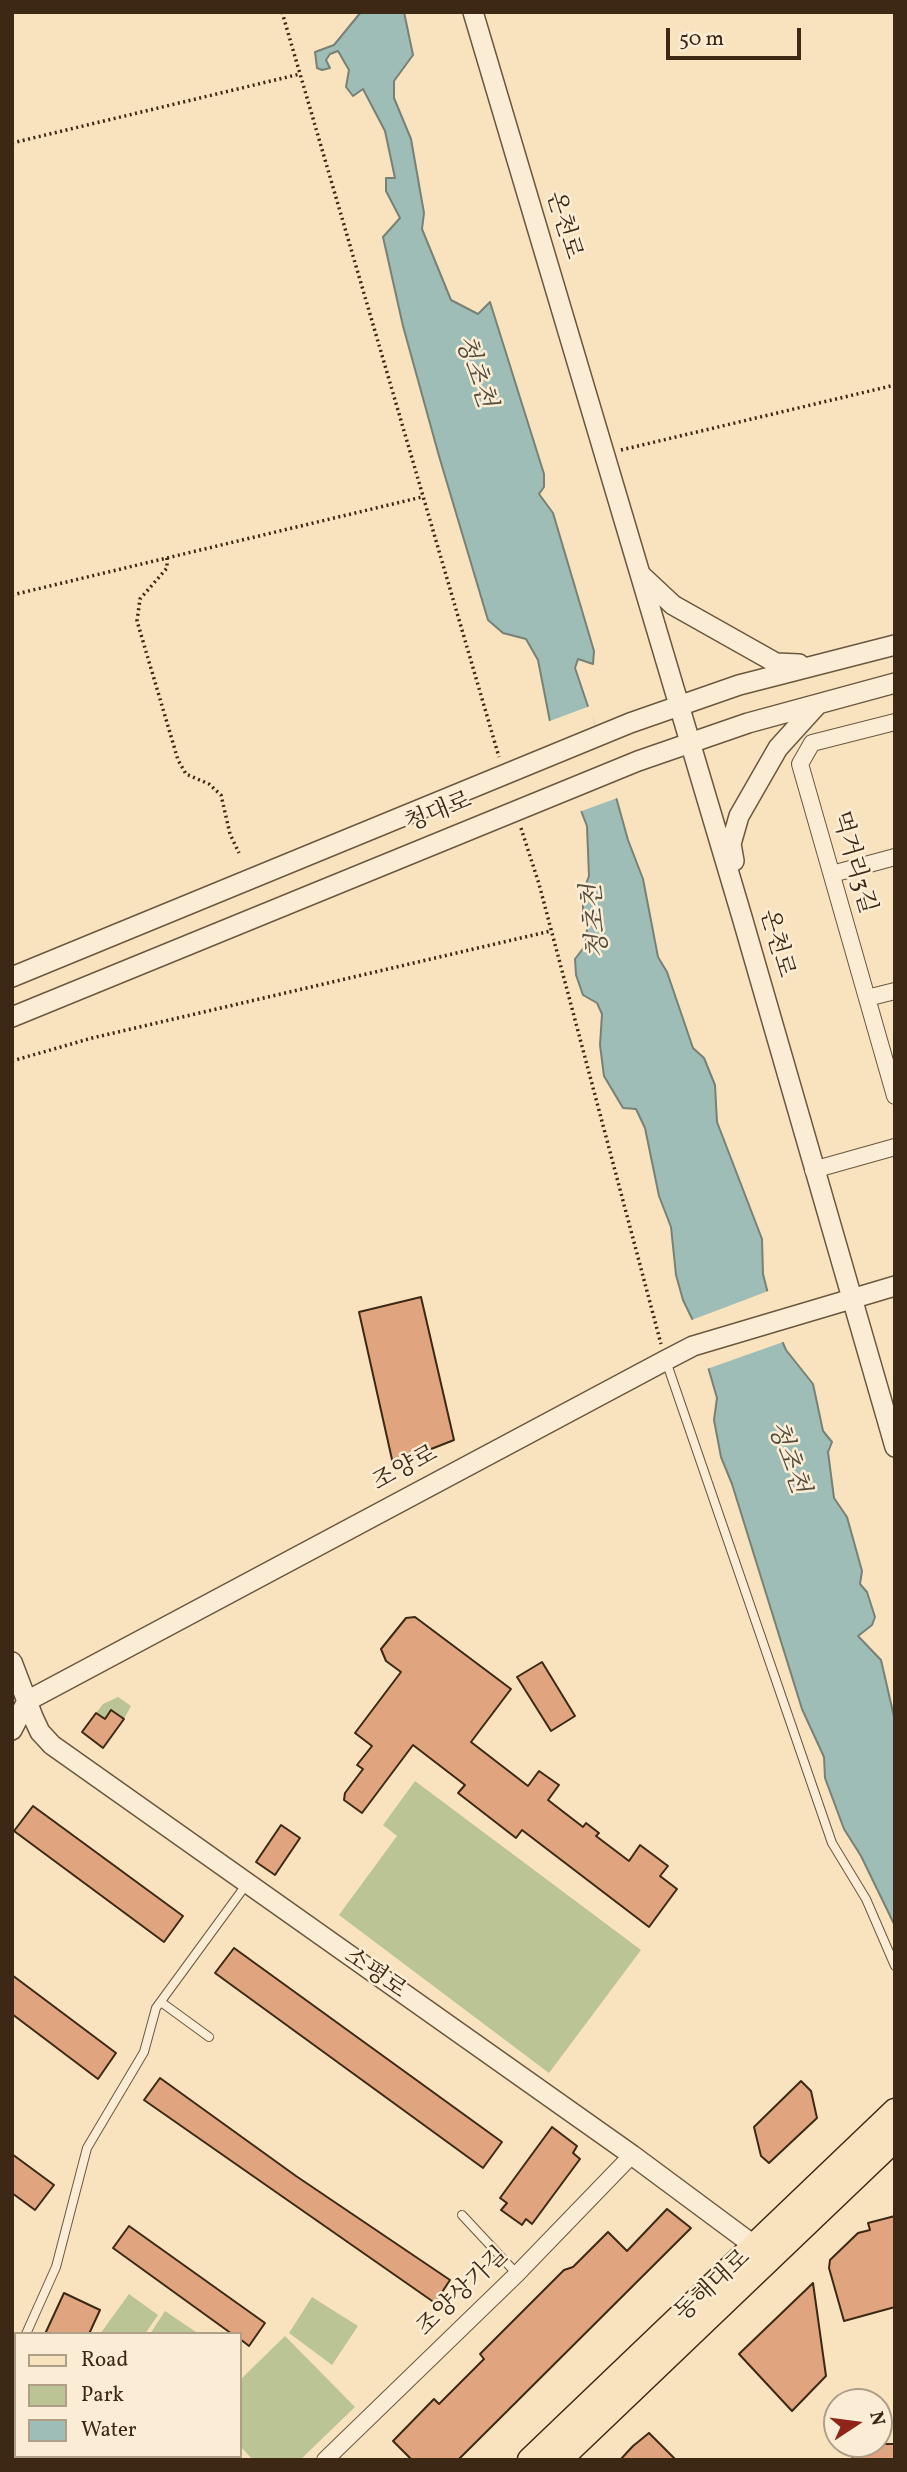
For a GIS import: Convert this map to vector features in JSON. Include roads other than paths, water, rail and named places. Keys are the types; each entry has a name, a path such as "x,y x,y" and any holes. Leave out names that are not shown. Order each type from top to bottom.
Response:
{"main road":[{"name":"동해대로","path":"559,2460 763,2253 895,2111"},
{"name":"동해대로","path":"530,2460 895,2139"}],"street":[{"name":"온천로","path":"472,12 743,918 813,1171 895,1447"},
{"path":"641,575 674,605 775,663 814,666"},
{"name":"청대로","path":"12,977 630,723 680,705 895,645"},
{"name":"청대로","path":"12,1017 638,761 820,702 895,683"},
{"path":"743,918 731,844 739,816 778,748 820,702"},
{"name":"먹거리3길","path":"895,722 812,743 800,764 895,1096"},
{"path":"832,874 895,857"},
{"path":"867,998 895,991"},
{"path":"813,1171 895,1147"},
{"name":"조양로","path":"27,1701 693,1346 850,1297 895,1286"},
{"name":"소평로","path":"12,1662 40,1732 52,1745 246,1885 632,2155 763,2253"},
{"path":"12,1730 27,1701"},
{"name":"조양상가길","path":"325,2460 517,2274 632,2155"}],"lane":[{"path":"666,1360 832,1843 866,1899 895,1966"},
{"path":"27,2332 56,2267 87,2148 144,2052 156,2008 246,1885"},
{"path":"160,2002 209,2037"},
{"path":"462,2215 517,2274"}],"water":[{"name":"청초천","path":"361,12 404,12 413,55 394,81 394,98 411,139 424,213 422,229 451,300 478,314 490,302 544,474 544,487 539,494 553,513 594,651 593,664 578,659 575,668 604,754 628,840 643,879 658,957 667,972 693,1048 704,1058 715,1085 717,1122 762,1239 763,1274 777,1329 786,1350 813,1384 823,1431 832,1442 828,1452 834,1498 847,1517 862,1571 860,1584 867,1592 875,1617 872,1625 858,1636 881,1660 895,1721 895,1926 861,1856 844,1829 825,1778 824,1757 802,1709 732,1484 721,1457 714,1420 717,1398 697,1329 683,1300 676,1275 671,1227 659,1196 645,1128 636,1109 623,1108 604,1076 600,1045 602,1014 597,1003 583,995 576,975 575,959 585,946 587,930 583,892 589,876 587,826 554,742 538,660 526,639 503,633 488,620 439,456 403,326 383,237 400,218 386,191 386,178 395,178 385,131 363,89 353,96 346,87 349,70 338,51 330,54 326,60 330,68 317,68 315,52 334,45"}]}
